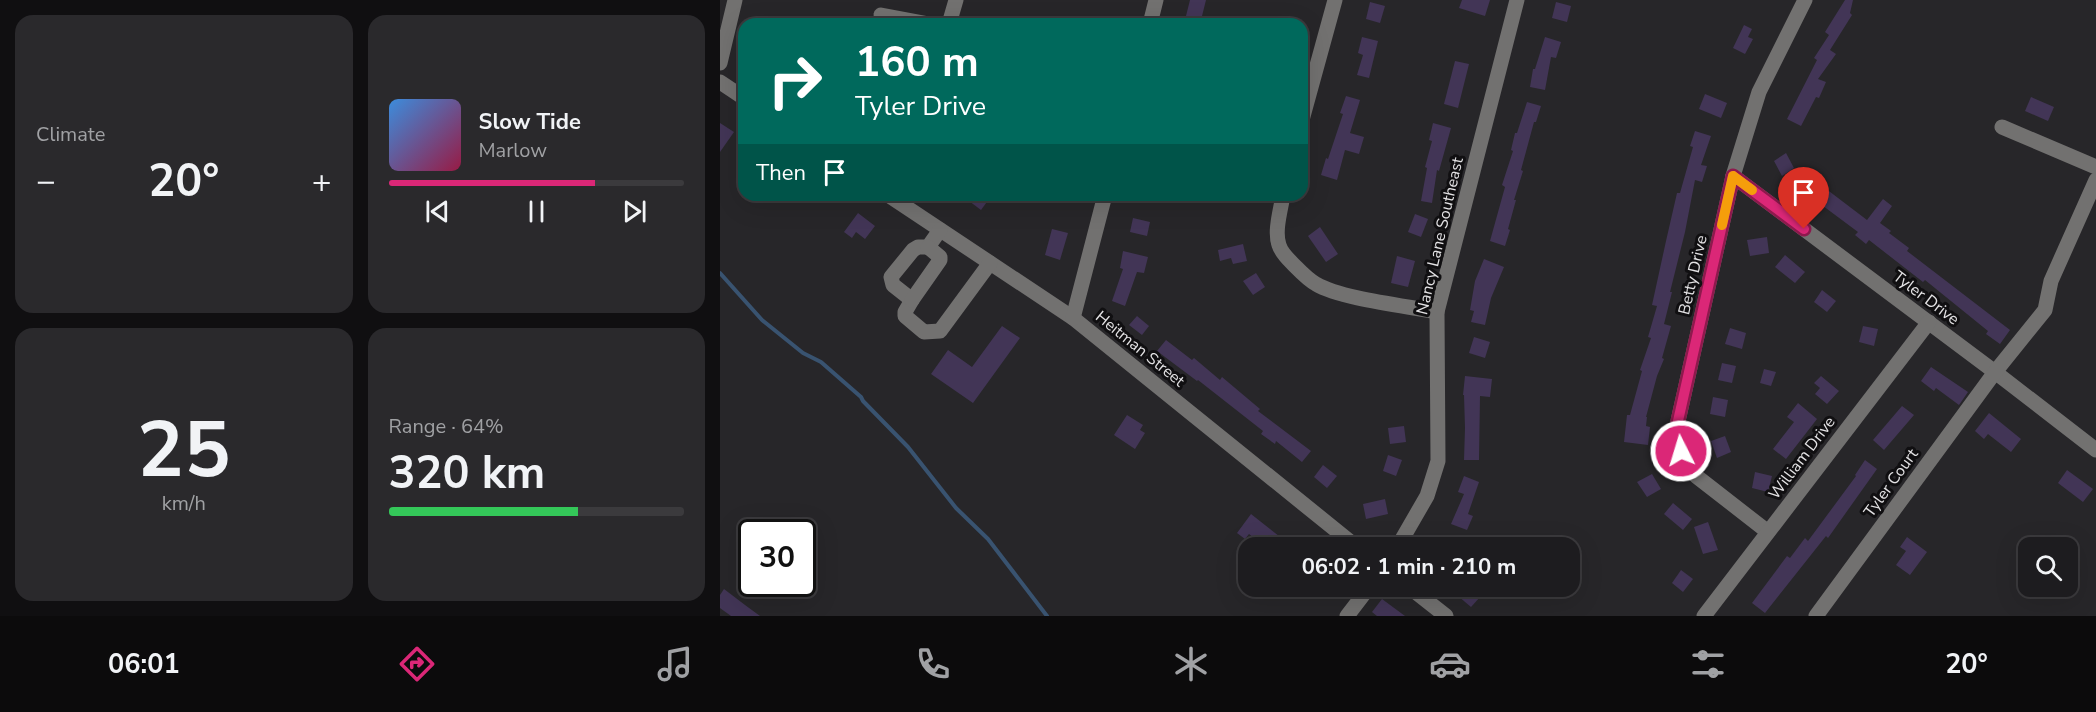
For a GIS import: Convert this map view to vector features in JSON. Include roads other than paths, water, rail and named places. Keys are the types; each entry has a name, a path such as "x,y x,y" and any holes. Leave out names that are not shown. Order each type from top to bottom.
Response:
{"street":[{"path":"720,63 735,0"},
{"path":"951,18 956,0"},
{"path":"1152,18 1156,0"},
{"path":"1308,98 1335,0"},
{"name":"Nancy Lane Southeast","path":"1403,537 1427,496 1438,461 1437,312 1517,0"},
{"name":"Betty Drive","path":"1768,532 1696,476 1681,451 1678,421 1733,176 1759,92 1805,0"},
{"path":"881,15 897,18"},
{"path":"720,82 738,94"},
{"path":"2002,127 2096,167"},
{"name":"Tyler Drive","path":"1733,176 2096,450"},
{"name":"Tyler Court","path":"1816,616 1995,372 2045,310 2051,281 2096,180"},
{"name":"Heitman Street","path":"905,201 940,230 1073,318 1344,537"},
{"path":"1073,318 1103,201"},
{"path":"1282,201 1278,224 1279,246 1304,276 1336,292 1437,312"},
{"path":"928,247 940,230"},
{"path":"912,300 893,285 891,277 918,247 928,247 940,257 940,260 904,312 905,316 924,332 940,331 990,263"},
{"name":"William Drive","path":"1704,616 1929,322"},
{"path":"1347,616 1362,597"},
{"path":"1422,597 1446,616"}],"waterway":[{"path":"720,273 762,320 803,353 821,362 861,397 908,447 956,508 988,539 1047,616"}]}
